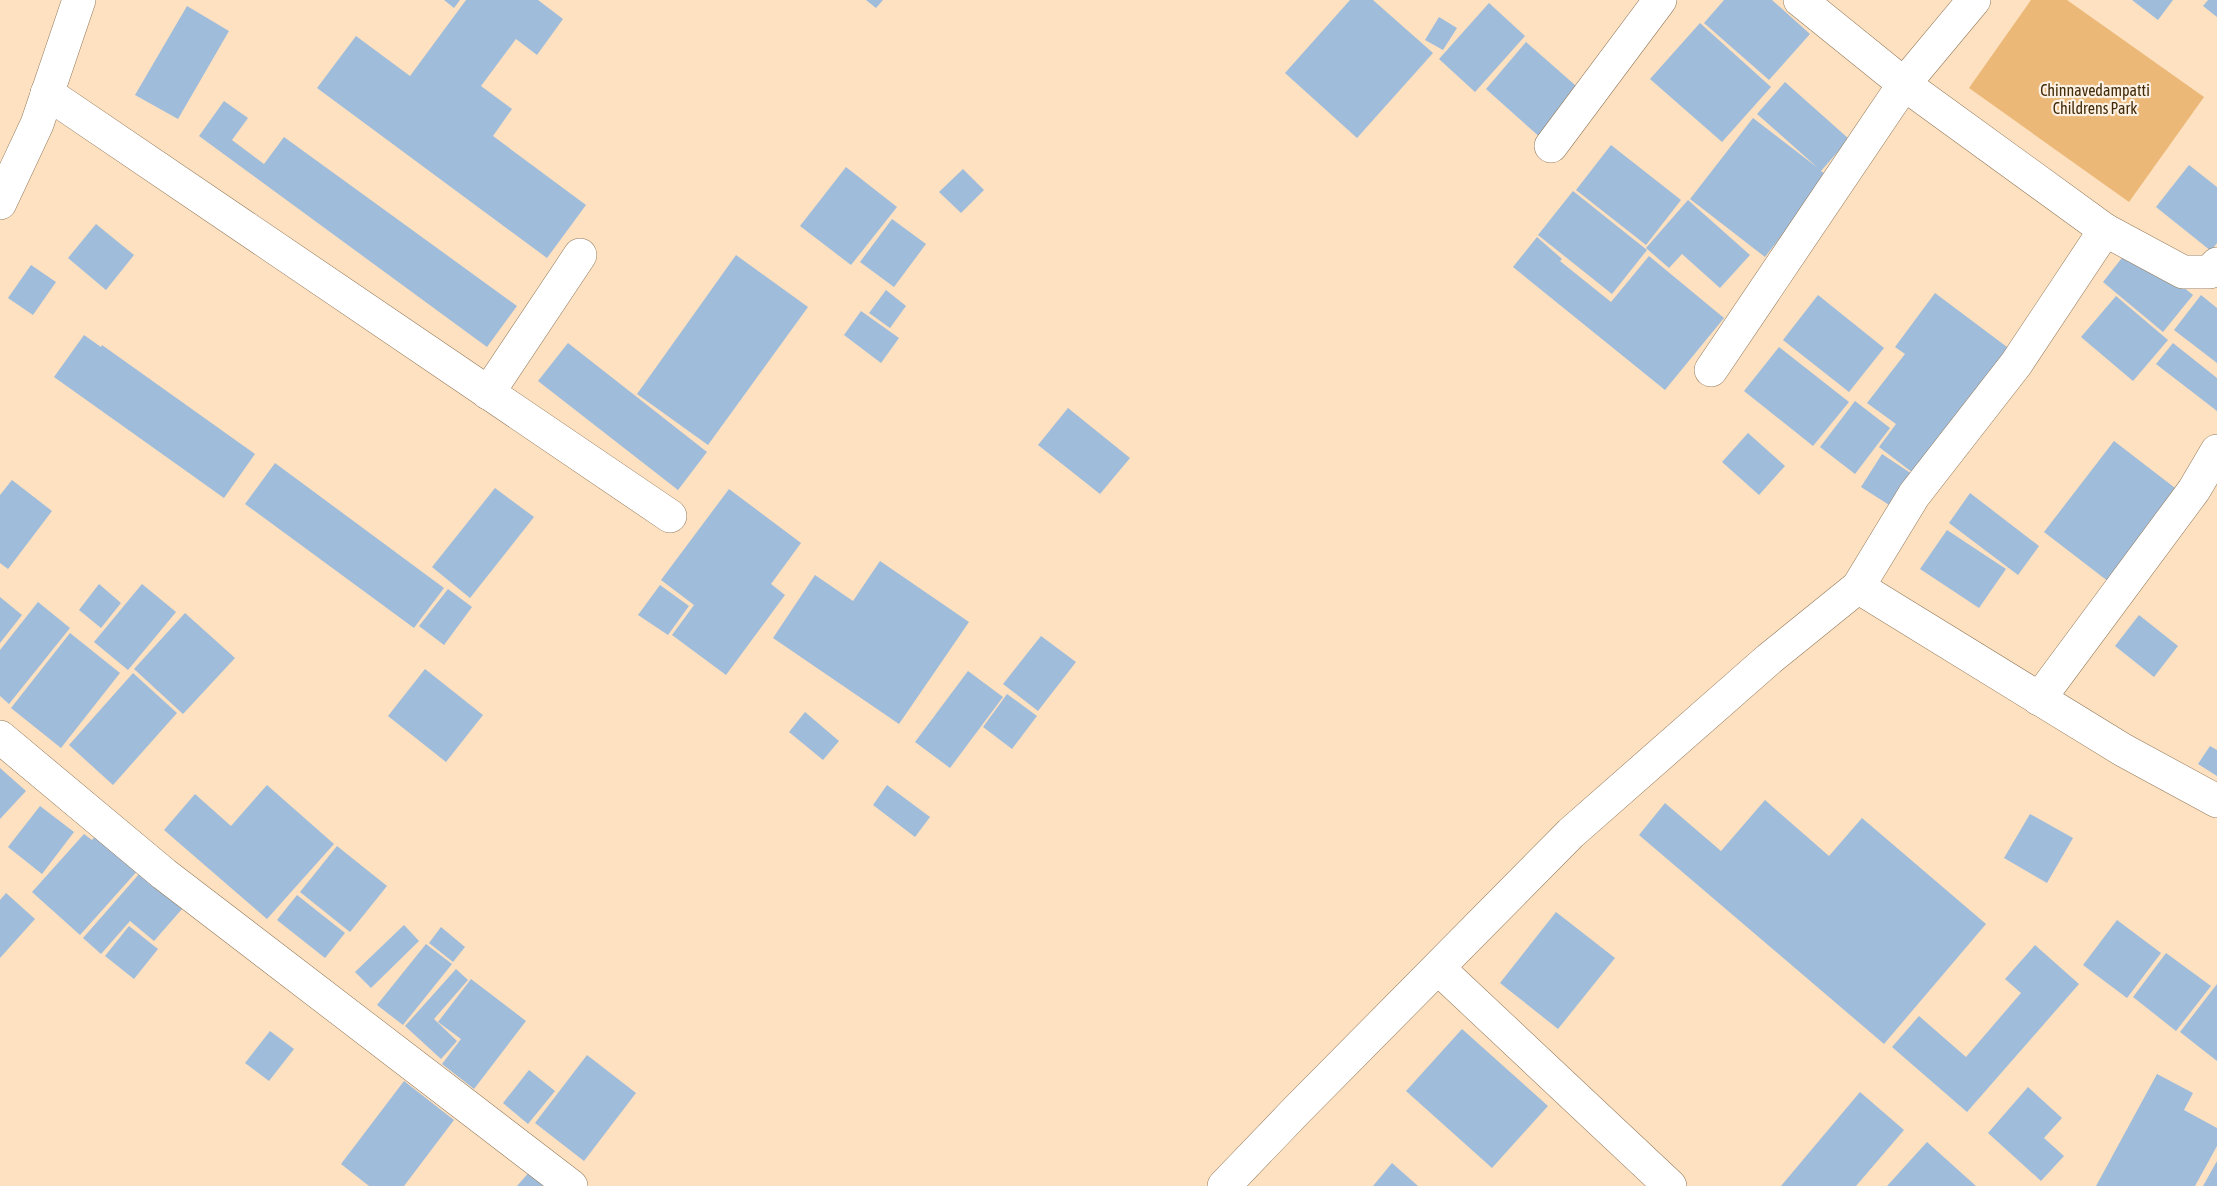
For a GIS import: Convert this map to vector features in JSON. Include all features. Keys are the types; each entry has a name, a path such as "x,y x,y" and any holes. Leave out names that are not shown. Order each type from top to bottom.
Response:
{"street":[{"path":"0,203 37,124 79,0"},
{"path":"1551,147 1660,0"},
{"path":"1800,0 1904,84 2105,230 2183,272 2215,271"},
{"path":"1711,370 1904,84 1974,0"},
{"path":"47,93 670,516"},
{"path":"1224,1186 1572,833 1769,658 1858,587 1914,495 2016,364 2105,230"},
{"path":"488,393 580,255"},
{"path":"2039,699 2194,490 2217,451"},
{"path":"1858,587 2123,750 2217,801"},
{"path":"0,737 164,874 571,1186"},
{"path":"1438,968 1671,1186"}],"green space":[{"name":"Chinnavedampatti Childrens Park","path":"2031,0 2067,0 2204,97 2129,202 1969,88"}],"building":[{"path":"444,0 460,0 454,8"},
{"path":"466,0 538,0 563,19 537,55 516,39 481,86 512,109 493,136 586,205 547,258 317,88 356,36 410,76"},
{"path":"866,0 883,0 876,8"},
{"path":"1350,0 1373,0 1433,53 1357,138 1285,73"},
{"path":"1724,0 1772,0 1810,34 1769,80 1704,23"},
{"path":"2132,0 2173,0 2158,20"},
{"path":"2208,0 2217,0 2217,17 2203,6"},
{"path":"1489,3 1525,36 1475,92 1439,59"},
{"path":"187,6 229,31 178,119 135,95"},
{"path":"1439,17 1457,28 1443,50 1425,40"},
{"path":"1700,23 1771,87 1722,142 1650,79"},
{"path":"1526,42 1583,92 1542,139 1486,89"},
{"path":"1785,82 1849,139 1821,171 1828,176 1765,257 1690,199 1753,118 1818,168 1757,114"},
{"path":"224,101 248,118 232,140 264,164 284,137 517,306 487,347 199,136"},
{"path":"1611,145 1681,200 1646,245 1576,190"},
{"path":"2189,165 2217,187 2217,243 2211,251 2156,207"},
{"path":"846,167 897,207 851,265 800,226"},
{"path":"963,169 984,190 961,213 939,192"},
{"path":"1573,191 1647,250 1612,294 1538,235"},
{"path":"1688,200 1750,255 1720,288 1682,254 1669,268 1646,248"},
{"path":"892,219 926,244 894,287 860,262"},
{"path":"96,224 134,255 106,290 68,258"},
{"path":"1537,237 1562,259 1560,261 1611,302 1649,256 1724,318 1665,390 1513,267"},
{"path":"2132,245 2193,295 2163,332 2103,282"},
{"path":"736,255 808,307 708,445 637,394"},
{"path":"31,265 56,282 33,315 8,298"},
{"path":"886,290 906,306 890,328 869,313"},
{"path":"1935,293 2011,350 1917,476 1879,447 1896,424 1867,403 1905,354 1895,347"},
{"path":"1818,295 1884,348 1849,392 1783,340"},
{"path":"2201,295 2217,308 2217,363 2174,330"},
{"path":"2116,296 2168,340 2133,381 2081,337"},
{"path":"861,311 899,338 881,363 844,335"},
{"path":"84,335 101,347 102,345 255,454 224,498 54,377"},
{"path":"568,343 707,452 678,490 538,381"},
{"path":"2173,343 2217,378 2217,411 2156,364"},
{"path":"1779,347 1849,402 1813,446 1744,391"},
{"path":"1855,401 1890,428 1855,474 1820,447"},
{"path":"1068,408 1130,458 1100,494 1038,445"},
{"path":"1748,433 1785,466 1759,495 1722,462"},
{"path":"2114,441 2179,491 2109,582 2044,532"},
{"path":"1882,454 1918,478 1897,510 1861,487"},
{"path":"275,463 444,588 414,628 245,504"},
{"path":"12,480 52,511 8,569 0,563 0,495"},
{"path":"495,488 534,517 470,598 432,567"},
{"path":"729,489 801,543 771,584 785,595 726,675 672,635 694,605 661,580"},
{"path":"1970,493 2039,546 2018,575 1949,523"},
{"path":"1947,530 2006,569 1979,608 1920,569"},
{"path":"880,561 969,622 899,724 773,638 815,575 853,601"},
{"path":"99,584 121,603 101,628 79,610"},
{"path":"142,584 176,612 128,670 94,642"},
{"path":"660,585 689,606 668,635 638,615"},
{"path":"448,589 472,607 444,645 419,626"},
{"path":"0,597 22,615 0,643"},
{"path":"38,602 70,628 9,704 0,696 0,650"},
{"path":"185,613 235,658 183,714 134,669"},
{"path":"2139,615 2178,646 2154,677 2115,646"},
{"path":"70,633 120,673 61,748 11,708"},
{"path":"1041,636 1076,662 1038,711 1003,684"},
{"path":"425,669 483,715 446,762 388,716"},
{"path":"968,671 1003,697 950,768 915,742"},
{"path":"133,673 177,713 113,785 69,745"},
{"path":"1007,694 1037,716 1012,749 983,727"},
{"path":"805,712 839,741 823,760 789,732"},
{"path":"2210,746 2217,750 2217,776 2198,764"},
{"path":"0,768 26,791 0,819"},
{"path":"267,785 334,844 267,919 164,830 195,794 231,826"},
{"path":"887,785 930,817 915,837 873,805"},
{"path":"1765,800 1829,856 1862,818 1986,924 1884,1044 1639,835 1665,803 1721,851"},
{"path":"40,806 74,832 42,874 8,847"},
{"path":"2030,814 2073,838 2047,883 2004,858"},
{"path":"98,833 139,869 80,935 32,892 84,834 92,840"},
{"path":"337,846 387,886 350,932 300,892"},
{"path":"140,873 182,909 154,941 130,921 101,954 83,938"},
{"path":"6,893 35,919 0,958 0,900"},
{"path":"297,895 345,933 325,958 277,920"},
{"path":"1556,912 1615,958 1558,1029 1500,983"},
{"path":"2117,920 2161,953 2127,998 2083,965"},
{"path":"404,925 419,941 371,988 355,972"},
{"path":"129,926 158,949 134,979 105,956"},
{"path":"441,927 465,947 453,962 429,943"},
{"path":"426,944 452,964 403,1025 377,1005"},
{"path":"2035,945 2079,984 1967,1112 1892,1047 1919,1016 1966,1057 2021,993 2005,979"},
{"path":"2166,953 2211,986 2176,1031 2133,997"},
{"path":"456,969 468,980 434,1019 457,1041 441,1059 405,1026"},
{"path":"471,979 526,1021 474,1089 442,1064 461,1039 438,1022"},
{"path":"2217,984 2217,1061 2180,1032"},
{"path":"1462,1029 1548,1106 1492,1168 1406,1091"},
{"path":"270,1031 294,1049 269,1081 245,1063"},
{"path":"587,1055 636,1093 584,1161 535,1123"},
{"path":"529,1070 555,1091 528,1124 503,1103"},
{"path":"2157,1074 2193,1093 2184,1110 2217,1128 2217,1146 2195,1186 2096,1186"},
{"path":"404,1081 454,1120 404,1186 369,1186 341,1164"},
{"path":"2028,1087 2062,1118 2044,1138 2064,1156 2041,1181 1988,1133"},
{"path":"1860,1092 1904,1130 1856,1186 1781,1186"},
{"path":"1927,1142 1976,1186 1887,1186"},
{"path":"2217,1161 2217,1186 2203,1186"},
{"path":"1392,1163 1418,1186 1373,1186"},
{"path":"531,1170 549,1186 517,1186"}]}
